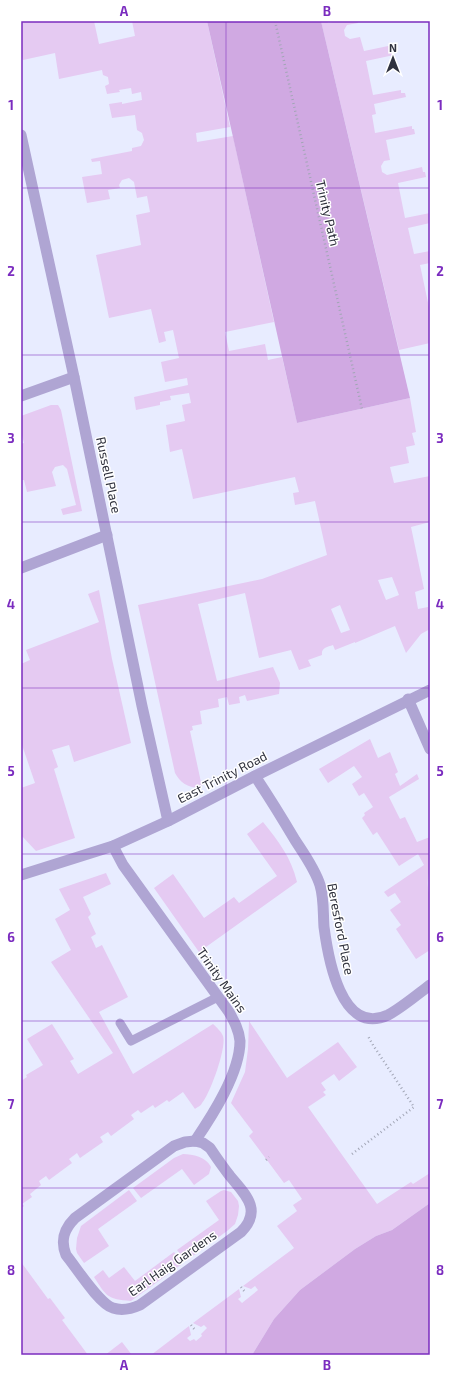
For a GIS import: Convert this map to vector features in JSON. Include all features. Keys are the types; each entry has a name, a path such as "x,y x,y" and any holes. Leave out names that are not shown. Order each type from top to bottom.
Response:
{"street":[{"name":"Russell Place","path":"21,135 74,377 142,706 168,821"},
{"path":"21,396 74,377"},
{"path":"21,568 107,535"},
{"name":"East Trinity Road","path":"21,875 113,846 168,821 255,776 430,690"},
{"path":"408,700 430,748"},
{"name":"Beresford Place","path":"255,776 312,866 320,885 324,927 329,953 333,972 344,999 354,1012 368,1018"},
{"name":"Trinity Mains","path":"113,846 123,865 229,1012 238,1030 240,1041 235,1066 213,1114 195,1141"},
{"path":"368,1018 378,1018 389,1015 430,985"},
{"name":"Earl Haig Gardens","path":"195,1141 203,1143 210,1148 248,1197 251,1208 249,1221 241,1232 140,1305 122,1310 112,1308 103,1302 66,1255 64,1248 64,1232 75,1218 174,1146 185,1142 195,1141"}],"lane":[{"path":"120,1023 131,1041 218,997"}],"path":[{"name":"Trinity Path","path":"275,21 362,409"},
{"path":"352,1154 414,1107 369,1039 366,1026 368,1018"},
{"path":"242,1287 245,1292"},
{"path":"191,1325 195,1330"}],"shaded area":[{"path":"21,21 94,21 99,44 135,36 132,21 207,21 230,127 196,133 197,142 233,136 274,322 225,332 229,351 265,344 268,360 282,357 297,423 410,398 416,432 412,433 415,445 406,447 409,463 390,467 394,483 430,476 430,522 411,527 424,589 415,592 418,609 428,607 430,629 421,634 406,653 395,626 335,650 333,645 327,647 323,649 322,655 308,660 311,666 299,670 291,650 259,658 245,593 198,604 217,681 273,667 280,683 279,694 247,701 245,695 239,697 240,703 229,705 227,697 218,699 219,707 200,711 202,724 192,726 193,730 190,731 202,787 186,785 175,773 138,605 262,579 327,555 315,501 295,505 293,493 299,492 295,477 193,499 182,449 170,452 166,425 185,421 182,405 191,403 189,393 170,396 171,400 160,402 160,405 136,410 134,397 188,385 187,378 165,382 161,362 179,358 173,330 164,332 166,341 159,343 151,309 109,318 96,255 141,245 136,215 150,212 147,196 137,198 134,182 129,178 122,180 119,185 120,188 108,190 110,199 87,203 82,177 102,174 100,161 92,162 91,159 132,151 132,148 141,146 144,140 142,133 137,130 135,115 112,118 109,104 122,102 122,104 142,100 141,92 132,94 131,88 119,90 120,92 107,94 105,86 109,84 108,77 103,75 102,70 59,79 55,53 23,60 21,52","holes":["392,577 399,595 386,600 378,580","340,605 350,630 341,633 331,609"]},
{"path":"207,21 321,21 410,398 297,423"},
{"path":"321,21 327,21 328,23 337,21 357,21 358,23 347,25 344,30 345,36 350,39 360,37 364,51 393,45 394,55 366,61 373,95 401,90 401,93 405,93 406,97 374,104 376,114 372,115 375,133 412,126 415,134 386,140 390,160 384,161 381,166 382,172 387,175 422,167 423,172 425,172 426,177 398,183 405,218 430,213 430,223 408,228 414,254 430,251 430,263 420,265 430,312 430,343 399,350"},
{"path":"51,405 58,405 61,410 82,511 63,515 61,509 76,505 67,469 63,465 55,467 52,472 56,486 27,492 24,480 21,480 21,444 24,443 21,431 21,416"},
{"path":"99,590 112,659 131,743 74,762 69,745 52,750 58,767 54,769 75,838 36,851 21,835 21,788 35,783 21,742 21,664 30,660 26,650 99,622 88,594"},
{"path":"370,739 378,758 390,752 398,772 395,774 400,786 417,774 419,779 389,797 400,819 405,817 417,842 430,837 430,869 428,876 428,890 430,897 430,950 416,959 396,929 401,925 390,910 401,902 395,893 388,897 384,892 424,865 418,854 399,866 377,832 373,835 362,818 365,815 364,813 373,807 364,793 359,796 352,784 362,777 354,766 328,783 319,769"},
{"path":"263,822 288,857 297,882 199,952 154,888 173,874 204,918 234,897 239,903 277,876 247,834"},
{"path":"106,873 111,884 83,897 91,914 88,917 96,934 91,937 96,948 102,945 128,997 99,1012 133,1074 213,1024 223,1036 223,1050 209,1090 200,1106 195,1109 183,1092 169,1102 167,1100 155,1108 153,1105 141,1113 138,1110 131,1115 134,1119 111,1136 108,1132 100,1137 103,1142 80,1158 77,1153 69,1159 72,1163 49,1180 46,1176 39,1181 41,1185 30,1194 32,1197 22,1204 24,1206 21,1208 21,1081 27,1077 26,1075 43,1065 27,1039 52,1024 74,1059 70,1061 78,1074 113,1053 51,962 71,950 55,919 70,910 59,889"},
{"path":"249,1021 287,1078 338,1042 357,1067 339,1081 334,1074 321,1083 326,1090 323,1092 326,1095 308,1107 377,1204 411,1182 413,1184 430,1173 430,1203 392,1230 376,1236 355,1249 300,1290 274,1319 252,1355 151,1355 189,1326 191,1335 187,1338 190,1341 194,1339 196,1341 202,1336 201,1334 207,1328 204,1325 201,1327 193,1323 239,1289 241,1297 238,1299 242,1303 258,1290 255,1286 251,1289 243,1286 294,1248 277,1226 297,1211 293,1205 302,1199 289,1180 284,1183 249,1136 253,1132 231,1103 245,1072"},
{"path":"183,1154 195,1155 203,1158 211,1167 209,1174 194,1185 182,1169 141,1198 133,1188 174,1158"},
{"path":"129,1190 137,1201 98,1229 109,1246 84,1263 76,1249 77,1238 81,1226"},
{"path":"224,1190 231,1192 238,1201 238,1215 235,1224 186,1261 177,1250 219,1220 206,1201"},
{"path":"430,1203 430,1355 252,1355 274,1319 300,1290 355,1249 376,1236 392,1230"},
{"path":"174,1252 182,1264 131,1301 108,1296 94,1277 103,1270 109,1278 124,1267 135,1281"},
{"path":"21,1262 48,1299 50,1298 65,1318 62,1320 88,1355 21,1355"},
{"path":"122,1342 132,1355 105,1355"}]}
